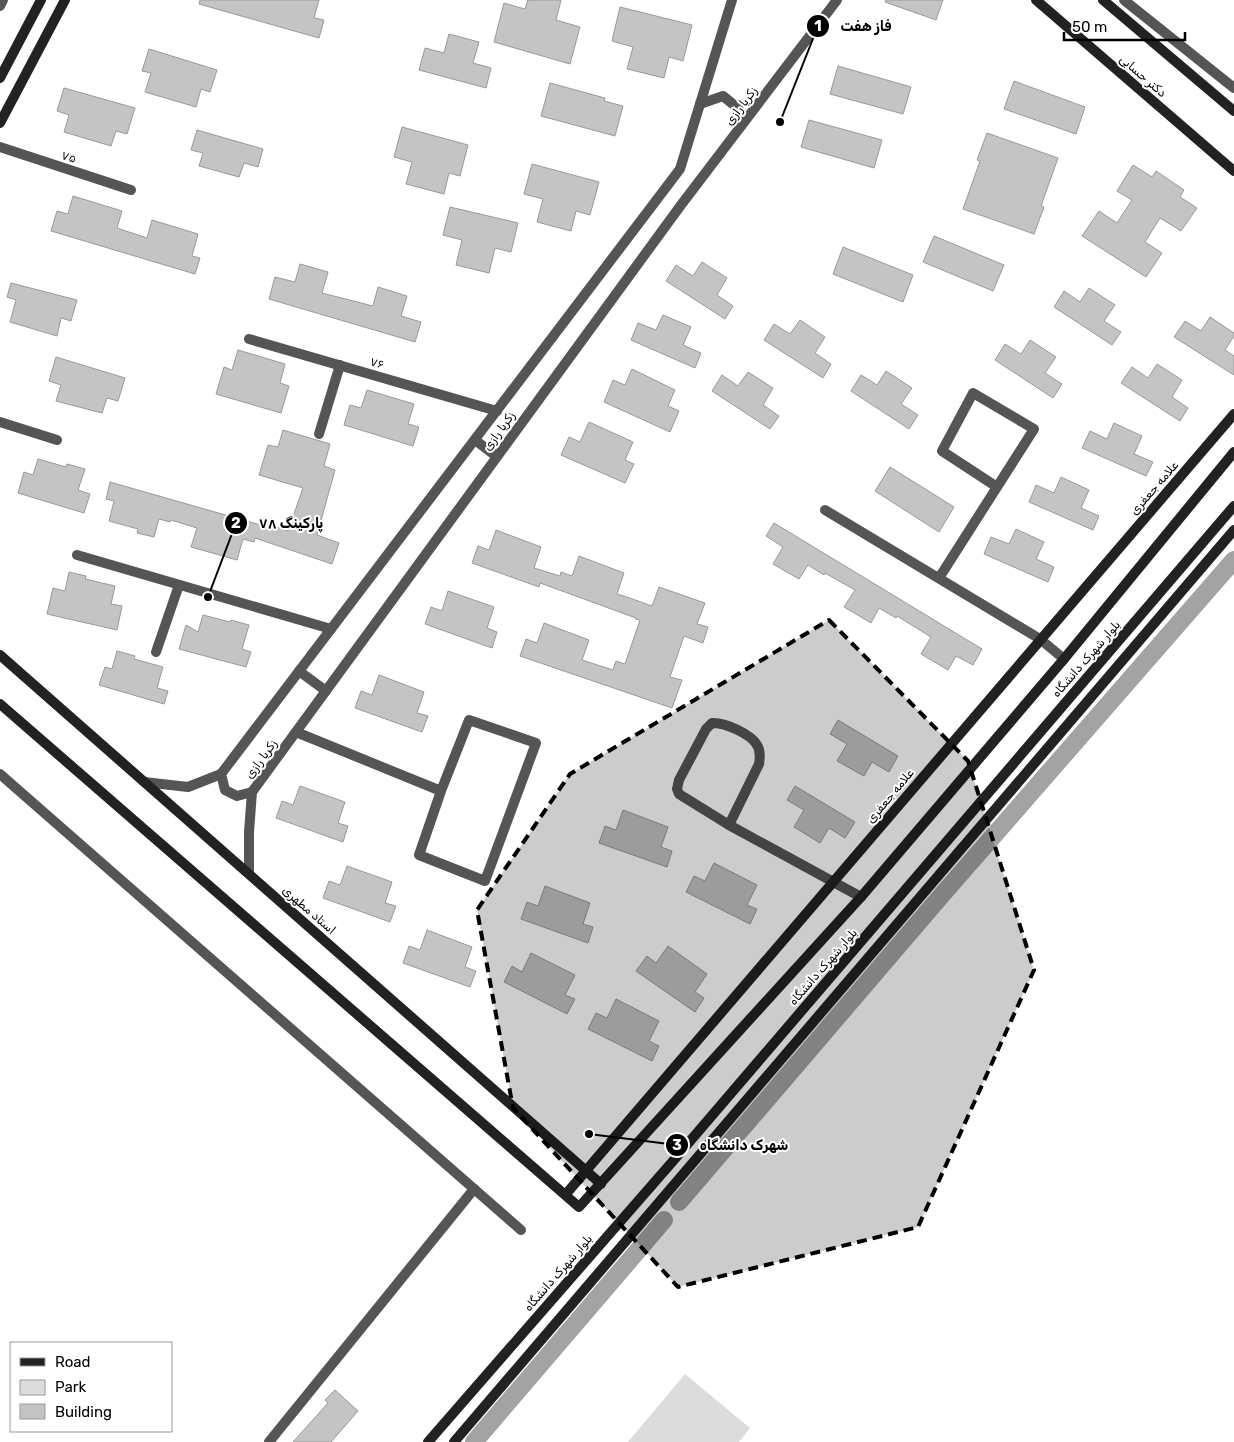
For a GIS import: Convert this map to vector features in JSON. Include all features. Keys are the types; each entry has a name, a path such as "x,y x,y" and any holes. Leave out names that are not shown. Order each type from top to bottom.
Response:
{"street":[{"path":"0,6 3,0"},
{"path":"0,78 42,0"},
{"path":"0,123 65,0"},
{"name":"زکریا رازی","path":"732,0 680,169 221,774 226,790 237,796 252,792 496,456 837,0"},
{"name":"دکتر حسابی","path":"1036,0 1232,167"},
{"path":"1103,0 1234,111"},
{"path":"1124,0 1234,88"},
{"path":"700,104 723,96 739,110 741,126"},
{"name":"۷۵","path":"0,147 131,190"},
{"name":"۷۶","path":"249,339 497,410"},
{"path":"319,434 340,365"},
{"path":"939,578 1034,429 973,393 942,451 997,487"},
{"name":"علامه جعفری","path":"566,1194 1234,414"},
{"path":"0,422 57,440"},
{"path":"474,440 496,456"},
{"path":"0,704 579,1207 861,897 1064,659 1234,452"},
{"name":"بلوار شهرک دانشگاه","path":"428,1442 673,1161 1234,506"},
{"path":"825,510 1040,639 1064,659"},
{"path":"454,1442 1234,530"},
{"path":"78,555 331,629"},
{"path":"156,652 179,585"},
{"name":"استاد مطهری","path":"0,656 601,1184"},
{"path":"299,671 326,691"},
{"path":"469,720 536,743 485,881 419,856 441,791 469,720"},
{"path":"729,825 759,764 760,754 757,744 749,737 721,722 712,723 706,729 679,780 677,789 680,794 729,825 861,897"},
{"path":"296,732 441,791"},
{"path":"0,774 521,1230"},
{"path":"144,782 188,787 221,774"},
{"path":"249,873 249,832 252,792"},
{"path":"269,1442 474,1189"}],"highlighted area":[{"path":"829,620 968,761 1034,970 918,1227 678,1287 513,1108 477,910 570,774"}],"green space":[{"path":"685,1374 750,1428 739,1442 628,1442"}],"building":[{"path":"200,0 319,0 314,18 324,20 319,38 199,4"},
{"path":"528,0 561,0 556,20 580,27 570,64 494,42 504,3 525,9"},
{"path":"886,0 943,0 936,20 885,2"},
{"path":"620,7 692,25 683,61 669,57 664,78 627,69 633,47 612,41"},
{"path":"449,34 479,42 473,63 491,68 486,88 419,70 425,48 444,53"},
{"path":"149,49 217,70 210,92 201,89 196,107 145,92 151,73 142,71"},
{"path":"838,66 911,87 903,114 830,94"},
{"path":"1014,81 1085,107 1076,134 1004,109"},
{"path":"550,83 605,98 604,101 623,106 615,136 541,116"},
{"path":"64,88 135,108 127,134 116,131 111,146 64,132 69,115 57,111"},
{"path":"809,120 882,140 874,168 801,147"},
{"path":"402,127 468,145 460,176 449,173 444,194 406,184 412,162 394,157"},
{"path":"197,130 263,149 258,167 244,163 239,177 199,166 203,153 191,150"},
{"path":"987,133 1058,158 1041,206 1044,207 1034,234 963,209 980,161 977,160"},
{"path":"532,164 599,182 590,215 576,211 571,231 537,222 543,199 524,194"},
{"path":"1133,165 1152,177 1156,171 1184,190 1180,197 1197,208 1181,231 1160,218 1145,242 1162,253 1146,277 1082,236 1099,211 1117,223 1132,200 1117,191"},
{"path":"73,196 122,211 117,228 147,238 152,220 198,234 192,256 200,258 195,274 51,231 57,211 68,214"},
{"path":"450,207 518,223 511,252 495,248 489,273 456,265 462,240 443,235"},
{"path":"934,236 1004,265 993,291 923,262"},
{"path":"843,247 913,275 903,302 833,274"},
{"path":"702,262 727,278 717,295 733,306 725,319 666,281 676,265 693,276"},
{"path":"300,264 328,272 322,293 373,306 378,287 407,296 401,316 421,322 415,342 269,299 275,277 295,282"},
{"path":"11,283 77,300 71,321 61,318 57,336 10,322 16,300 7,297"},
{"path":"1089,288 1115,305 1104,321 1121,332 1112,345 1054,307 1064,291 1080,302"},
{"path":"663,315 691,327 683,345 701,353 695,368 631,340 638,323 656,330"},
{"path":"1210,317 1234,333 1225,350 1234,356 1234,375 1174,337 1185,321 1201,331"},
{"path":"800,320 825,337 815,353 831,364 823,378 764,340 774,324 790,334"},
{"path":"1030,340 1056,357 1045,373 1062,384 1053,398 995,360 1005,344 1021,354"},
{"path":"238,350 285,364 280,383 289,386 281,413 216,394 224,367 232,370"},
{"path":"56,357 125,378 118,401 107,398 102,413 56,401 61,385 49,381"},
{"path":"1157,364 1182,380 1172,397 1188,408 1180,421 1121,383 1132,367 1148,378"},
{"path":"632,369 675,390 668,406 679,411 670,432 604,402 613,380 625,385"},
{"path":"886,371 912,388 901,404 918,415 909,429 851,391 861,375 877,385"},
{"path":"748,372 773,388 763,405 779,416 770,429 712,391 722,375 738,386"},
{"path":"367,390 414,404 408,424 419,427 413,446 344,425 350,405 361,408"},
{"path":"589,422 633,442 625,460 634,464 625,483 561,455 569,437 580,442"},
{"path":"1114,423 1142,436 1134,454 1153,462 1146,476 1082,448 1090,431 1107,439"},
{"path":"283,430 330,444 324,466 335,470 317,535 339,543 332,564 255,538 254,542 243,539 237,560 191,547 197,528 171,520 170,522 159,519 154,537 137,533 138,529 109,521 114,501 106,499 110,482 271,528 272,525 288,531 303,488 259,475 268,445 278,447"},
{"path":"38,459 66,467 67,464 85,469 78,490 90,494 84,513 18,493 24,472 33,475"},
{"path":"890,467 954,507 939,532 875,491"},
{"path":"1061,477 1089,490 1081,508 1099,516 1093,530 1029,502 1036,485 1054,493"},
{"path":"774,523 982,649 973,665 956,656 948,670 921,654 931,637 897,616 896,618 879,608 871,623 844,607 855,590 808,565 799,579 773,564 783,547 766,536"},
{"path":"1016,529 1044,542 1036,559 1054,567 1048,582 984,554 991,537 1009,544"},
{"path":"496,530 541,547 534,568 560,576 561,572 572,576 579,556 624,573 617,594 652,606 659,587 705,603 697,624 708,627 703,643 684,636 670,677 682,680 672,708 520,656 526,639 537,643 544,623 589,640 582,660 613,670 616,661 625,664 640,620 540,583 539,587 472,563 478,546 489,550"},
{"path":"69,572 86,576 85,579 115,586 111,604 122,606 117,630 47,614 53,588 65,591"},
{"path":"448,591 494,607 487,628 497,632 492,648 425,624 431,607 442,611"},
{"path":"203,615 249,625 242,649 251,652 246,667 179,649 186,625 198,632"},
{"path":"117,651 135,656 134,659 163,667 157,688 168,691 164,704 99,685 105,667 112,669"},
{"path":"379,675 424,692 417,713 428,716 422,732 355,708 361,691 372,695"},
{"path":"838,720 898,756 889,772 872,762 864,776 837,761 847,744 830,734"},
{"path":"300,786 345,802 338,823 348,826 343,842 276,818 282,801 293,805"},
{"path":"795,786 855,822 845,838 829,828 820,843 794,827 804,810 787,800"},
{"path":"623,810 668,827 661,847 672,851 667,867 599,843 605,826 616,830"},
{"path":"714,863 757,885 747,905 757,909 750,924 686,892 694,876 705,881"},
{"path":"347,866 392,882 385,903 396,906 390,922 323,898 329,881 340,885"},
{"path":"545,886 590,903 583,924 593,927 588,943 521,919 527,902 538,906"},
{"path":"427,930 472,947 465,967 476,971 470,987 403,963 409,946 420,950"},
{"path":"668,946 707,974 695,992 704,998 695,1012 636,971 647,956 656,963"},
{"path":"531,953 575,975 565,995 575,999 567,1014 504,982 512,966 522,972"},
{"path":"616,999 659,1021 649,1041 659,1046 652,1061 588,1029 596,1013 607,1018"},
{"path":"335,1390 358,1411 331,1442 293,1442 328,1403 325,1400"}],"waterway":[{"path":"679,1202 941,896 1234,560"},
{"path":"474,1442 664,1220"}],"place":[{"name":"فاز هفت","path":"780,122"},
{"name":"پارکینگ ۷۸","path":"208,597"},
{"name":"شهرک دانشگاه","path":"589,1134"}]}
